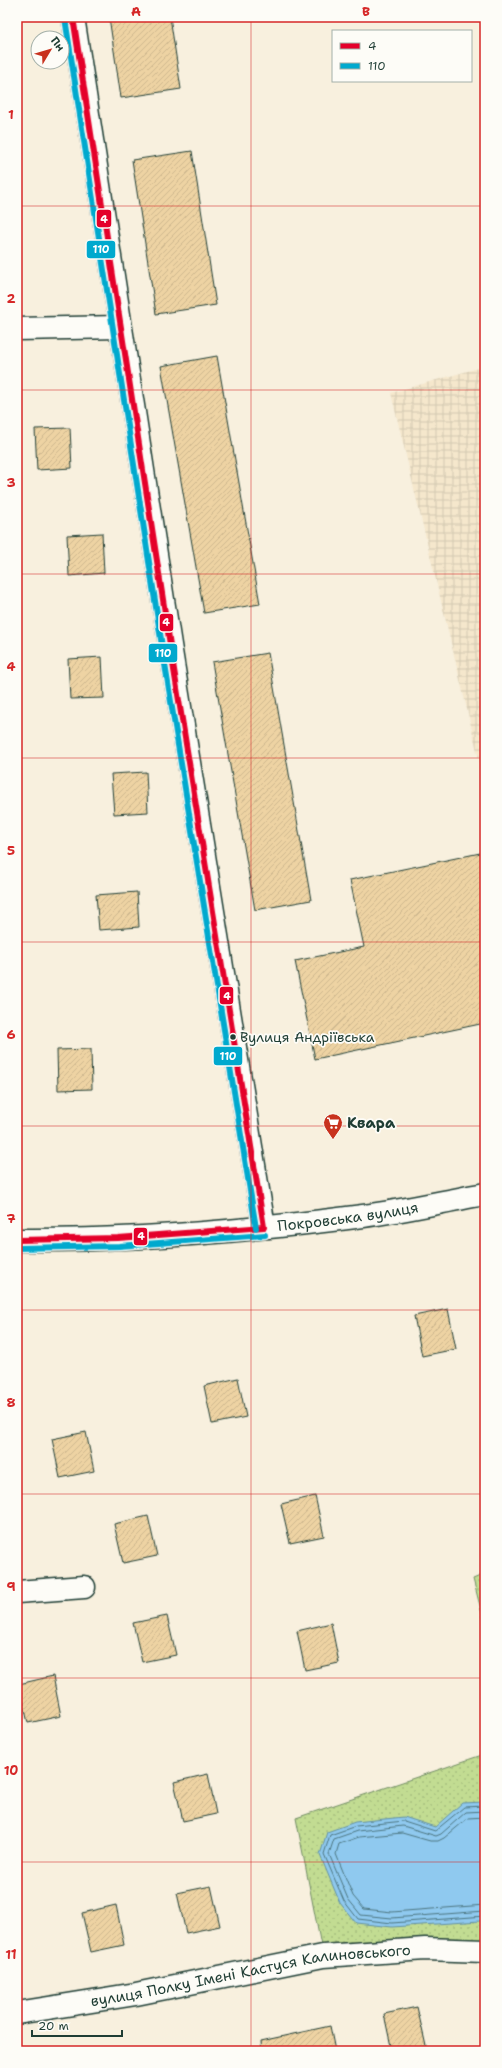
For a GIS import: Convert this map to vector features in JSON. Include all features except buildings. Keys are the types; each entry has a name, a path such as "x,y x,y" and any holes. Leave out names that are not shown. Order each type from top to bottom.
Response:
{"main road":[{"path":"74,17 120,327 264,1228"},
{"path":"17,329 120,327"},
{"name":"Покровська вулиця","path":"17,1240 110,1238 264,1228 365,1216 485,1194"},
{"path":"17,1592 84,1587"},
{"name":"вулиця Полку Імені Кастуся Калиновського","path":"17,2013 136,1994 323,1956 425,1949 485,1951"}],"shaded area":[{"path":"480,175 485,175 485,227"},
{"path":"485,366 485,784 391,393"}],"green space":[{"path":"485,1574 485,1625 473,1579"},
{"path":"485,1754 485,1951 323,1956 296,1818"}],"water":[{"path":"485,1802 485,1919 480,1921 392,1927 356,1923 340,1903 320,1855 327,1832 355,1822 404,1817 435,1827 462,1803"}],"transit line":[{"name":"4","path":"73,17 170,645 264,1227"},
{"name":"110","path":"65,18 162,646 256,1228"},
{"name":"4","path":"17,1240 118,1238 264,1227"},
{"name":"110","path":"17,1248 119,1246 265,1235"}],"place":[{"name":"Вулиця Андріївська","path":"233,1037"},
{"name":"Квара","path":"333,1140"}]}
